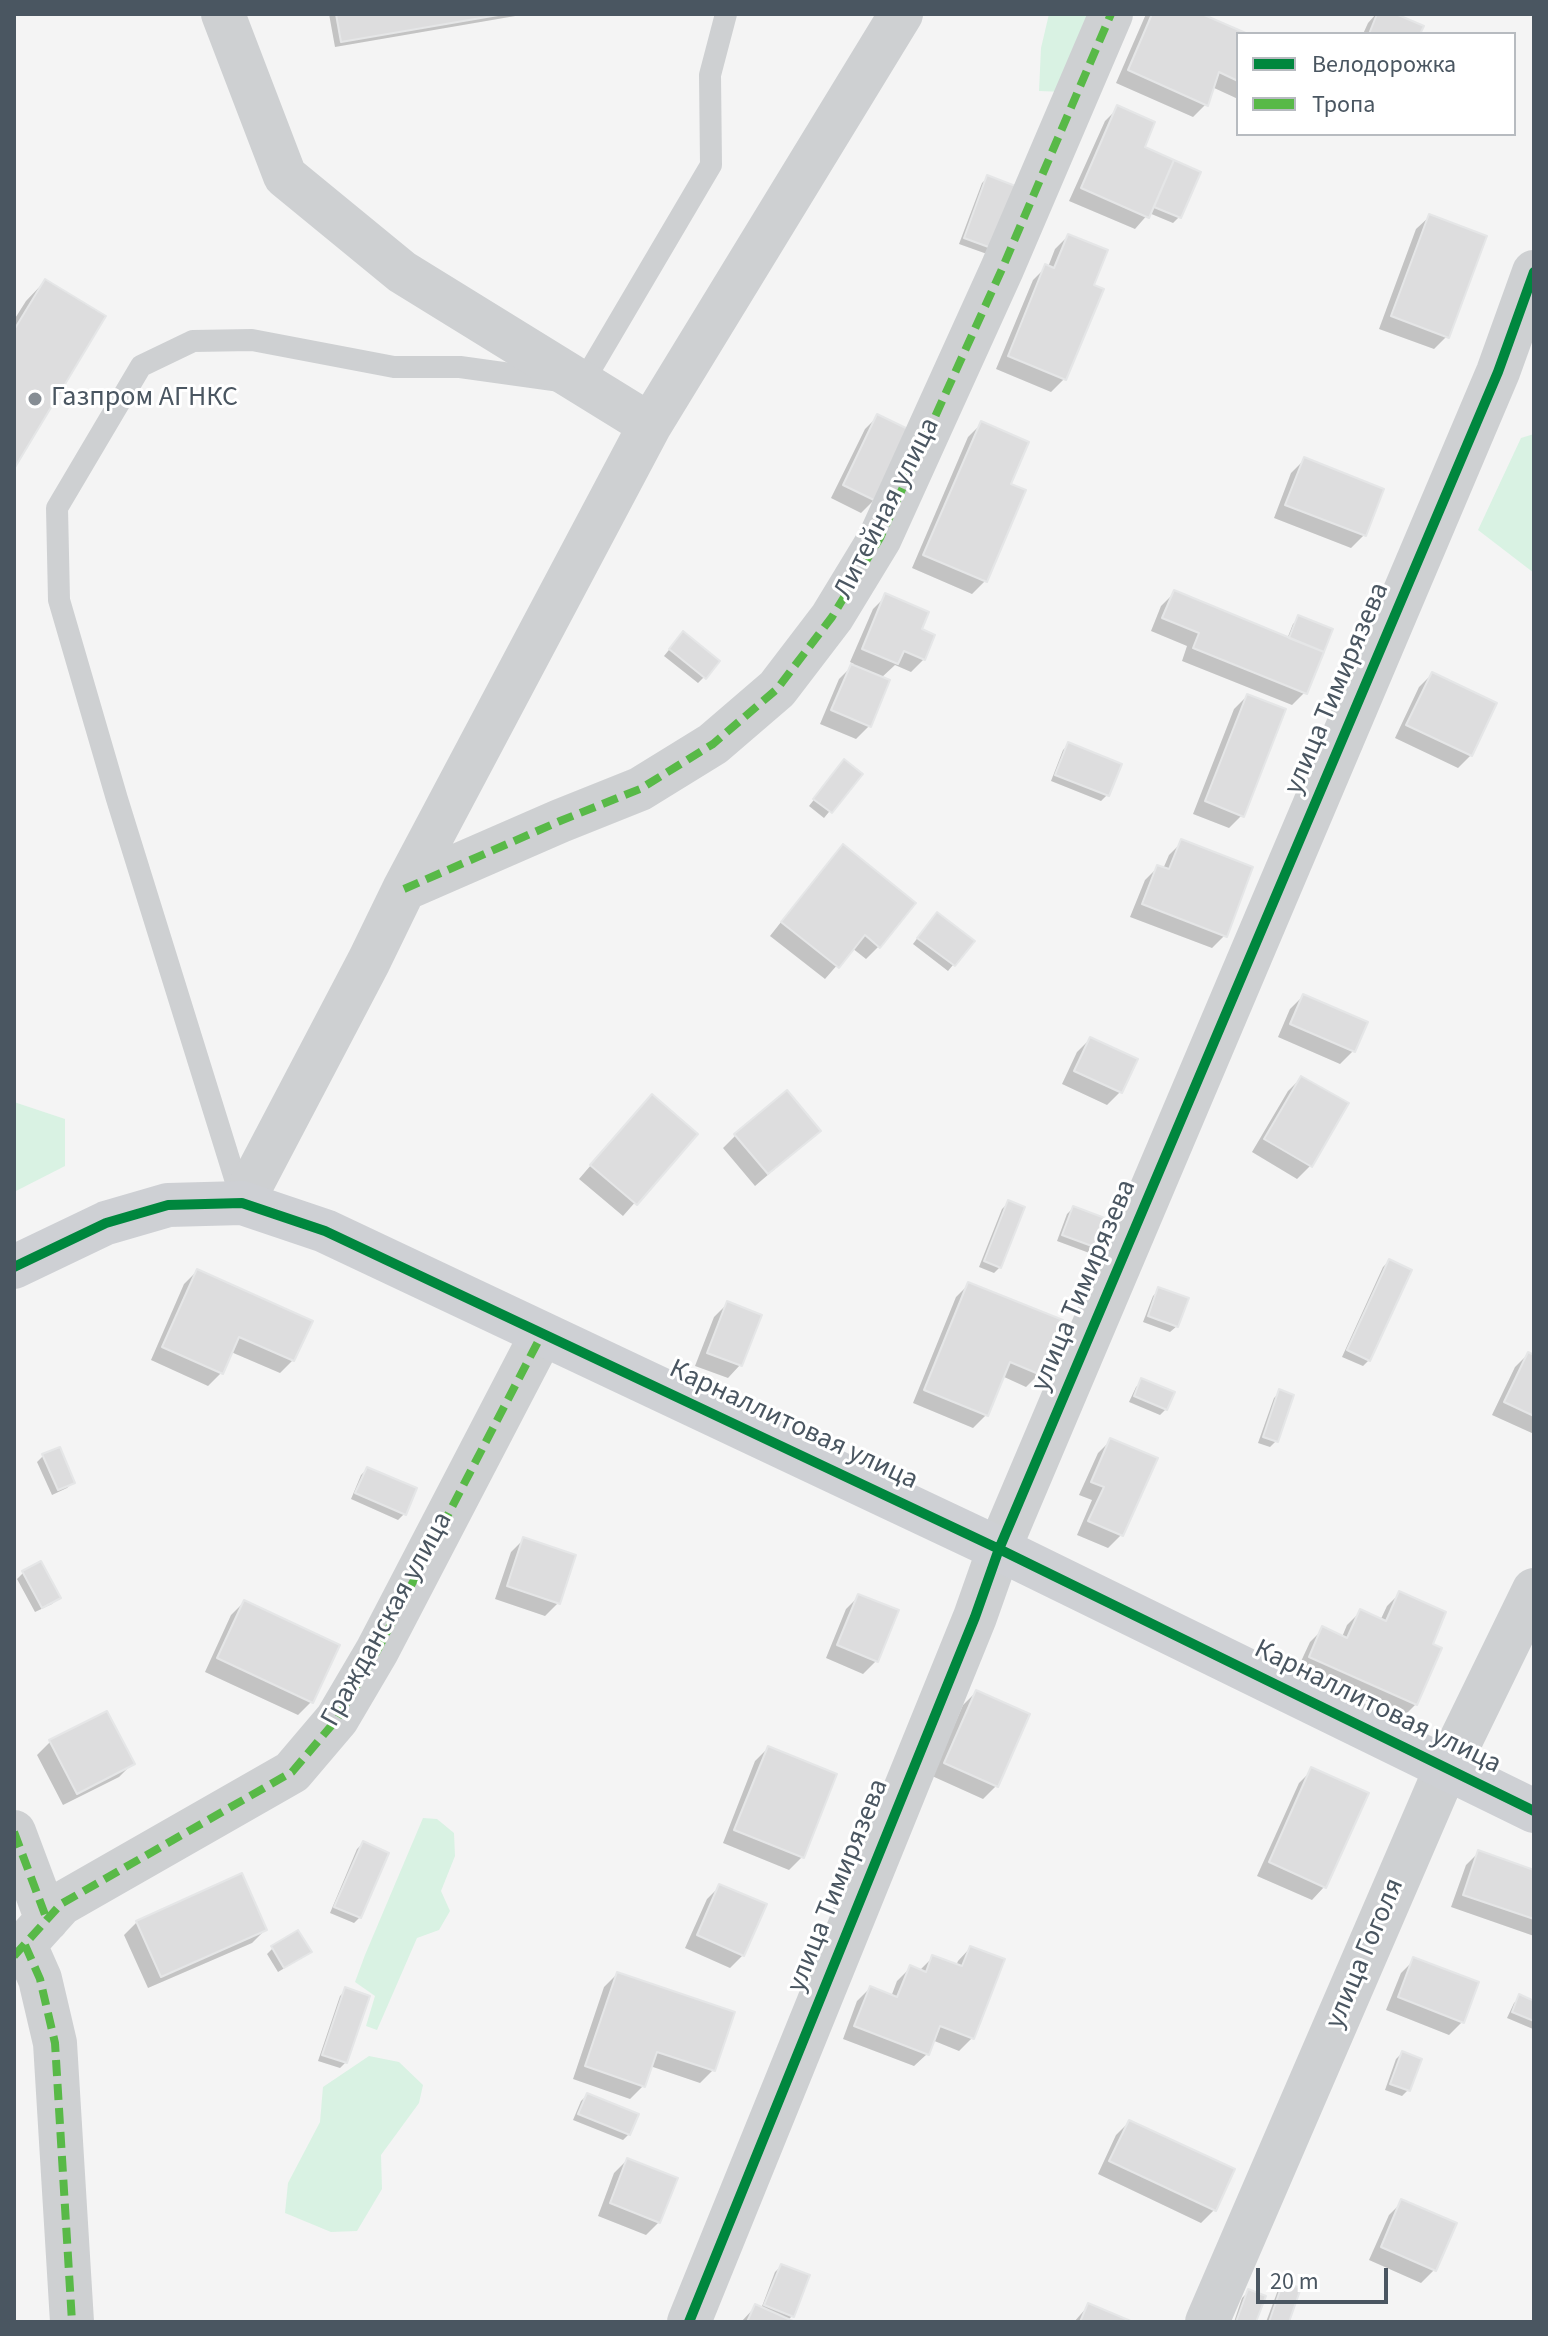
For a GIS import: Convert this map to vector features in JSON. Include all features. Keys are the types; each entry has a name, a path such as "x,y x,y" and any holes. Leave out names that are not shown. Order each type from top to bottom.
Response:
{"street":[{"path":"223,14 285,176 402,272 650,425"},
{"path":"242,1203 650,425 901,14"},
{"name":"Литейная улица","path":"404,889 640,789 713,744 777,689 832,617 880,538 1002,269 1111,14"},
{"name":"улица Тимирязева","path":"689,2322 975,1617 999,1549 1498,372 1534,272"},
{"name":"Карналлитовая улица","path":"14,1267 106,1223 168,1205 242,1203 325,1231 999,1549 1534,1811"},
{"name":"Гражданская улица","path":"29,1940 61,1904 292,1772 337,1719 377,1651 542,1334"},
{"name":"улица Гоголя","path":"1207,2322 1446,1769 1534,1590"},
{"path":"14,1832 29,1940 55,2043 72,2322"}],"lane":[{"path":"242,1203 59,600 57,508 141,366 193,341 252,340 394,367 460,367 582,384 711,165 710,75 726,14"}],"green space":[{"path":"1049,14 1095,14 1064,92 1039,91 1041,48"},
{"path":"1534,434 1534,573 1478,530 1521,438"},
{"path":"14,1102 65,1119 65,1166 14,1192"},
{"path":"423,1818 437,1819 454,1833 455,1856 441,1891 450,1911 439,1930 417,1938 377,2030 366,2026 375,1996 355,1982"},
{"path":"369,2056 399,2062 423,2085 419,2103 381,2155 382,2189 357,2231 331,2232 285,2213 288,2183 320,2122 323,2087"}],"building":[{"path":"336,14 504,14 341,42"},
{"path":"1152,14 1202,14 1243,32 1236,32 1236,80 1219,72 1208,106 1128,70"},
{"path":"1377,14 1396,14 1424,26 1421,32 1370,32"},
{"path":"1117,105 1155,122 1145,147 1174,160 1149,218 1081,188"},
{"path":"1174,160 1201,172 1181,218 1154,207"},
{"path":"987,175 1018,187 994,249 964,238"},
{"path":"1429,214 1487,236 1449,338 1391,316"},
{"path":"1068,234 1108,250 1094,285 1104,289 1066,380 1008,356 1045,264 1054,268"},
{"name":"Газпром АГНКС","path":"45,279 106,316 14,469 14,330"},
{"path":"877,414 910,430 876,501 843,485"},
{"path":"981,421 1029,442 1011,484 1026,490 987,582 923,555"},
{"path":"1304,457 1384,489 1366,536 1285,505"},
{"path":"1174,590 1324,652 1307,694 1193,648 1199,633 1162,618"},
{"path":"885,593 929,612 922,629 935,635 925,660 904,651 898,664 862,649"},
{"path":"1298,615 1333,629 1324,652 1289,638"},
{"path":"683,631 720,661 706,679 669,649"},
{"path":"851,664 890,680 871,727 831,710"},
{"path":"1432,672 1497,703 1472,756 1406,725"},
{"path":"1247,694 1286,709 1244,817 1205,801"},
{"path":"1068,742 1122,764 1109,796 1055,775"},
{"path":"844,759 863,774 832,813 813,799"},
{"path":"1181,839 1253,867 1227,937 1142,904 1157,865 1169,869"},
{"path":"843,844 916,903 880,948 865,935 839,968 781,922"},
{"path":"937,912 975,941 955,966 917,938"},
{"path":"1303,994 1368,1022 1355,1052 1290,1024"},
{"path":"1090,1037 1138,1059 1122,1093 1074,1071"},
{"path":"1301,1076 1349,1103 1312,1167 1264,1139"},
{"path":"787,1090 821,1131 768,1174 734,1134"},
{"path":"652,1094 698,1134 637,1205 590,1165"},
{"path":"1008,1200 1025,1207 1001,1268 984,1261"},
{"path":"1073,1206 1110,1220 1100,1249 1062,1235"},
{"path":"1389,1259 1412,1270 1370,1361 1347,1350"},
{"path":"197,1269 313,1321 294,1361 239,1337 223,1374 162,1347"},
{"path":"968,1282 1063,1320 1041,1375 1010,1362 988,1416 924,1390"},
{"path":"1158,1287 1189,1298 1178,1327 1148,1316"},
{"path":"727,1301 762,1315 742,1366 707,1353"},
{"path":"1528,1352 1534,1355 1534,1416 1504,1402"},
{"path":"1141,1378 1175,1392 1167,1410 1134,1396"},
{"path":"1279,1389 1294,1395 1278,1442 1263,1437"},
{"path":"1110,1438 1158,1458 1123,1536 1088,1521 1104,1487 1091,1482"},
{"path":"60,1447 75,1483 58,1490 42,1454"},
{"path":"367,1467 417,1488 406,1515 355,1493"},
{"path":"523,1537 576,1555 560,1604 507,1586"},
{"path":"41,1561 61,1598 42,1608 22,1571"},
{"path":"1399,1591 1446,1612 1433,1644 1442,1648 1417,1705 1309,1657 1322,1626 1347,1638 1360,1609 1386,1621"},
{"path":"858,1594 899,1610 878,1662 837,1645"},
{"path":"244,1600 340,1645 313,1703 217,1658"},
{"path":"976,1690 1030,1714 998,1787 944,1763"},
{"path":"107,1711 135,1764 77,1794 49,1740"},
{"path":"768,1746 837,1774 804,1858 734,1830"},
{"path":"1311,1767 1369,1793 1326,1888 1269,1862"},
{"path":"363,1841 389,1853 361,1918 334,1907"},
{"path":"1478,1850 1534,1870 1534,1919 1463,1895"},
{"path":"242,1873 267,1930 161,1977 136,1921"},
{"path":"719,1884 767,1904 744,1956 697,1935"},
{"path":"298,1930 312,1952 284,1968 271,1946"},
{"path":"970,1946 1005,1959 974,2039 940,2026 929,2055 854,2026 870,1986 897,1997 910,1965 926,1972 932,1955 962,1966"},
{"path":"1413,1957 1479,1982 1464,2023 1398,1997"},
{"path":"617,1972 735,2012 715,2071 657,2052 645,2087 585,2066"},
{"path":"345,1987 370,1996 347,2063 322,2055"},
{"path":"1519,1994 1534,2001 1534,2021 1512,2012"},
{"path":"1402,2051 1422,2059 1410,2091 1390,2084"},
{"path":"587,2093 639,2114 630,2135 578,2114"},
{"path":"1129,2120 1235,2169 1216,2211 1109,2161"},
{"path":"627,2158 678,2178 660,2223 610,2203"},
{"path":"1401,2199 1457,2223 1436,2271 1381,2247"},
{"path":"781,2264 810,2275 794,2317 764,2305"},
{"path":"1283,2282 1301,2288 1289,2322 1269,2322"},
{"path":"1248,2289 1266,2296 1256,2322 1236,2322"},
{"path":"1088,2303 1133,2322 1080,2322"},
{"path":"755,2304 795,2322 747,2322"}],"marked path":[{"path":"404,889 640,789 713,744 777,689 832,617 880,538 1002,269 1111,14"},
{"path":"14,1956 61,1904 292,1772 337,1719 377,1651 542,1334"},
{"path":"14,1832 47,1920"},
{"path":"25,1945 40,1979 55,2043 72,2322"}],"cycle path":[{"path":"689,2322 975,1617 999,1549 1498,372 1534,272"},
{"path":"14,1267 106,1223 168,1205 242,1203 325,1231 999,1549 1534,1811"}],"place":[{"name":"Газпром АГНКС","path":"35,399"}]}
